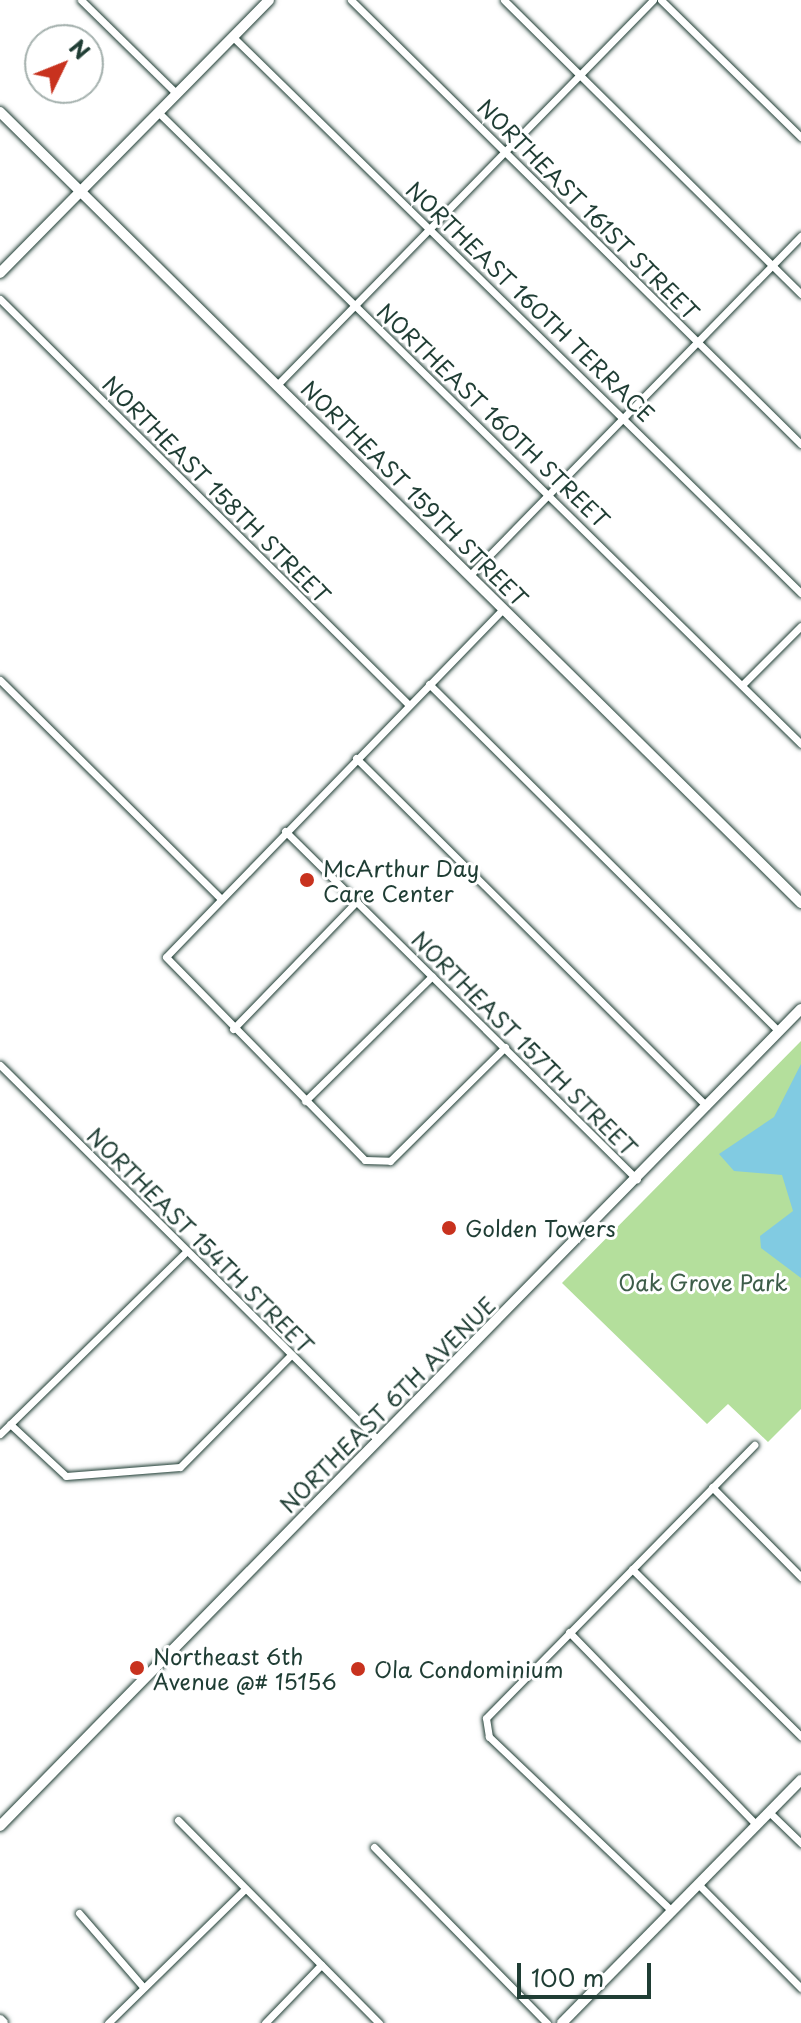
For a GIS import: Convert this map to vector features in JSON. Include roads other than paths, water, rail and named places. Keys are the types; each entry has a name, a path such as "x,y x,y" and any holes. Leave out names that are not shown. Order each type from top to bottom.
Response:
{"street":[{"path":"81,0 177,94"},
{"path":"0,273 269,0"},
{"name":"NORTHEAST 161ST STREET","path":"351,0 801,444"},
{"path":"504,0 801,294"},
{"path":"277,385 653,0"},
{"path":"661,0 801,137"},
{"name":"NORTHEAST 160TH TERRACE","path":"233,37 430,225 801,593"},
{"name":"NORTHEAST 159TH STREET","path":"0,112 801,903"},
{"name":"NORTHEAST 160TH STREET","path":"159,113 801,744"},
{"path":"470,575 801,236"},
{"name":"NORTHEAST 158TH STREET","path":"0,299 409,705"},
{"path":"503,609 219,897 166,957 233,1029 365,1160 390,1161 505,1047"},
{"path":"742,685 801,626"},
{"path":"0,680 219,897"},
{"path":"429,684 779,1031"},
{"path":"356,758 706,1106"},
{"name":"NORTHEAST 157TH STREET","path":"285,831 637,1179"},
{"path":"233,1029 357,901"},
{"path":"305,1101 432,976"},
{"name":"NORTHEAST 6TH AVENUE","path":"0,1826 801,1009"},
{"name":"NORTHEAST 154TH STREET","path":"0,1065 378,1440"},
{"path":"0,1434 186,1252"},
{"path":"10,1424 66,1476 180,1467 291,1355"},
{"path":"672,1911 489,1737 486,1718 496,1704 754,1445"},
{"path":"712,1487 801,1577"},
{"path":"632,1569 801,1736"},
{"path":"569,1632 757,1825"},
{"path":"562,2023 801,1780"},
{"path":"769,1812 801,1843"},
{"path":"178,1820 379,2023"},
{"path":"374,1847 547,2023"},
{"path":"699,1885 801,1988"},
{"path":"108,2023 245,1889"},
{"path":"79,1913 143,1987"},
{"path":"265,2023 321,1965"}],"water":[{"path":"801,1064 801,1278 761,1248 760,1236 793,1211 782,1175 734,1171 719,1154 774,1117"}],"place":[{"name":"McArthur Day Care Center","path":"307,880"},
{"name":"Golden Towers","path":"449,1228"},
{"name":"Northeast 6th Avenue @# 15156","path":"137,1668"},
{"name":"Ola Condominium","path":"358,1669"}],"park label":[{"name":"Oak Grove Park","path":"703,1282"}]}
